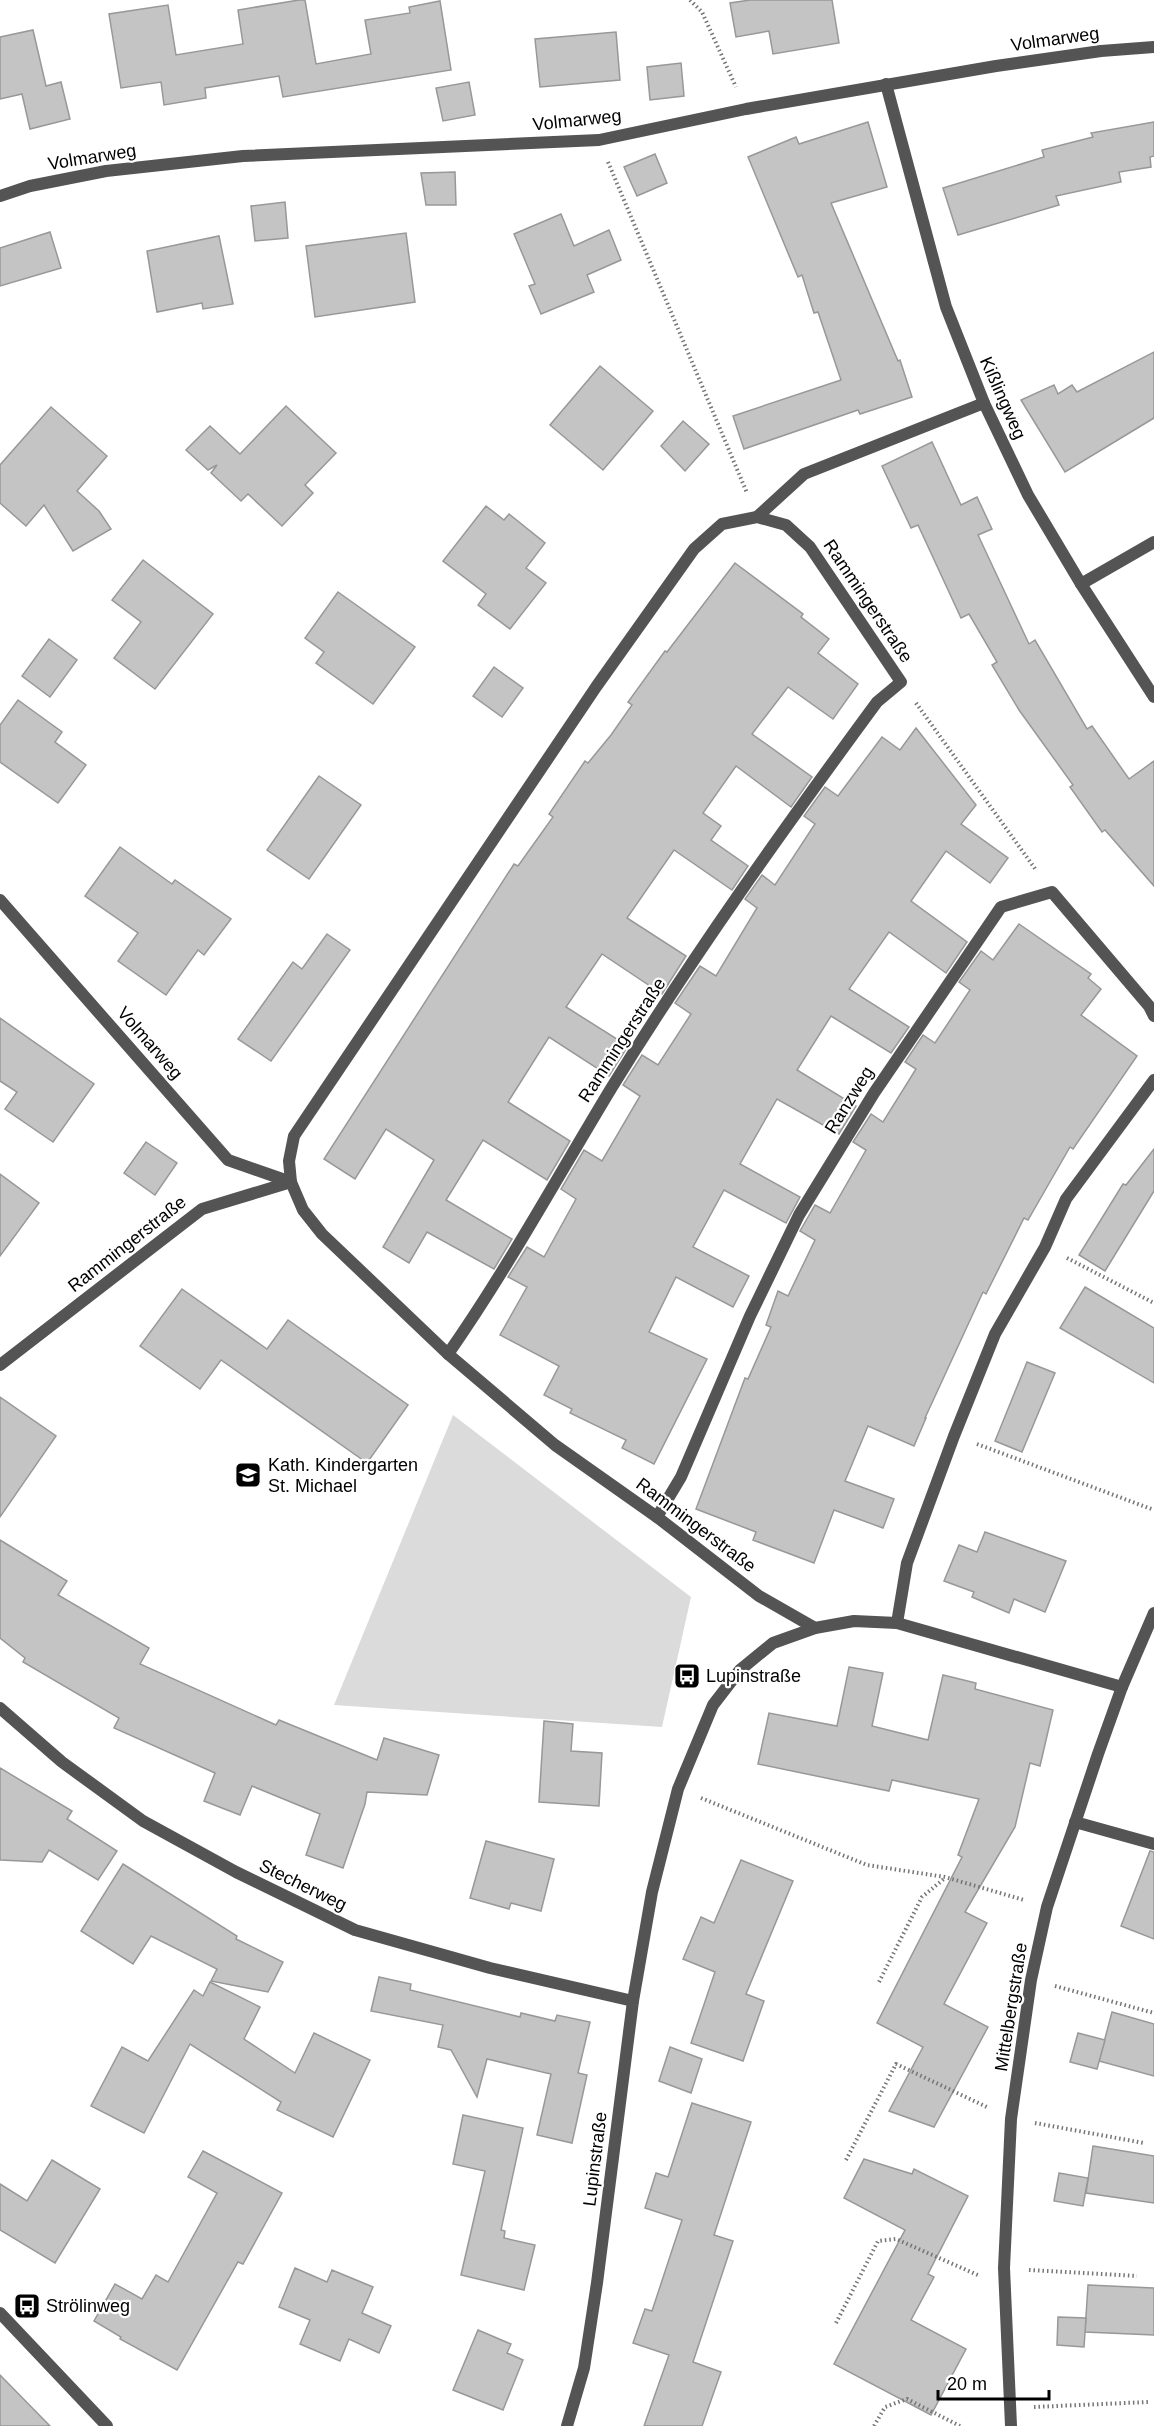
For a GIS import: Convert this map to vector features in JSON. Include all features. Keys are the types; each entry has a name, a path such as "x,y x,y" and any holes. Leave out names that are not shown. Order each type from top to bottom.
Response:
{"street":[{"name":"Volmarweg","path":"0,196 30,186 106,171 243,156 599,140 886,84 1101,51 1154,47"},
{"name":"Kißlingweg","path":"886,84 946,307 984,403 1028,495 1081,584 1154,697"},
{"path":"757,517 804,474 984,403"},
{"name":"Rammingerstraße","path":"448,1353 480,1309 613,1086 758,864 877,702 901,682 810,547 786,525 757,517 722,524 694,549 596,687 294,1136 289,1161 291,1182 303,1210 322,1234 448,1353 555,1445 657,1517 759,1596 815,1628"},
{"path":"1081,584 1154,542"},
{"path":"1052,892 1149,1006 1154,1016"},
{"name":"Ranzweg","path":"657,1517 681,1477 750,1316 799,1215 874,1093 1001,906 1052,892"},
{"name":"Volmarweg","path":"0,900 228,1160 291,1182"},
{"path":"897,1623 907,1563 994,1334 1045,1247 1066,1198 1154,1080"},
{"name":"Rammingerstraße","path":"0,1365 202,1209 291,1182"},
{"name":"Mittelbergstraße","path":"1011,2426 1004,2268 1011,2119 1031,1980 1047,1907 1075,1822 1122,1687 1154,1613"},
{"name":"Lupinstraße","path":"567,2426 584,2368 633,2001 652,1892 678,1789 713,1705 740,1670 773,1643 815,1628 854,1622 897,1623 1122,1687"},
{"name":"Stecherweg","path":"0,1708 62,1762 143,1821 236,1872 355,1930 490,1968 633,2001"},
{"path":"1075,1822 1154,1844"},
{"path":"0,2313 107,2426"}],"path":[{"path":"690,0 702,12 746,110"},
{"path":"599,140 757,517"},
{"path":"901,682 1052,892"},
{"path":"1045,1247 1154,1302"},
{"path":"954,1436 1154,1510"},
{"path":"678,1789 867,1865 945,1877 1047,1907"},
{"path":"879,1982 922,1897 945,1877"},
{"path":"1031,1980 1154,2013"},
{"path":"846,2160 896,2064 1011,2119 1144,2143"},
{"path":"836,2323 878,2241 896,2239 1005,2288"},
{"path":"1004,2268 1137,2276"},
{"path":"874,2426 885,2407 907,2399 960,2426"},
{"path":"1009,2407 1148,2402"}],"shaded area":[{"path":"453,1415 691,1597 662,1727 334,1705"}],"building":[{"path":"305,0 316,64 371,54 365,20 410,13 409,7 440,1 451,70 283,97 279,76 205,88 206,98 164,105 161,82 121,88 109,14 168,5 176,55 243,44 238,10"},
{"path":"750,0 832,0 839,43 773,54 769,31 736,37 730,3"},
{"path":"33,30 46,86 61,82 70,119 30,129 22,94 0,99 0,37"},
{"path":"616,32 620,80 540,87 535,39"},
{"path":"681,63 684,96 650,100 647,67"},
{"path":"469,82 475,115 443,121 436,88"},
{"path":"868,122 887,187 831,203 898,361 900,360 912,397 860,414 858,410 744,449 733,416 841,380 818,312 814,313 802,275 798,277 748,157 796,137 799,144"},
{"path":"1154,122 1154,156 1150,157 1151,167 1119,172 1121,182 1056,196 1059,205 958,235 943,188 1044,157 1042,150 1093,137 1091,133"},
{"path":"655,154 667,183 637,196 624,167"},
{"path":"455,172 456,205 426,205 421,173"},
{"path":"285,202 288,238 255,241 251,206"},
{"path":"561,214 574,246 609,230 621,260 587,275 594,292 541,314 529,286 535,284 514,234"},
{"path":"50,232 61,268 0,286 0,248"},
{"path":"406,233 415,302 315,317 306,246"},
{"path":"219,236 233,304 203,309 202,303 157,312 147,251"},
{"path":"1154,352 1154,418 1065,472 1021,400 1054,385 1058,394 1072,385 1077,392"},
{"path":"600,366 653,411 603,470 550,425"},
{"path":"286,406 336,453 305,485 313,493 282,526 248,494 241,501 211,473 217,465 208,470 186,450 210,426 240,454"},
{"path":"51,407 107,456 77,491 99,511 111,529 73,551 44,505 26,526 0,503 0,465"},
{"path":"683,421 709,444 685,471 661,446"},
{"path":"932,442 961,505 977,497 992,529 978,535 1029,644 1035,640 1087,729 1092,726 1129,779 1154,761 1154,886 1105,830 1102,832 1070,787 1073,785 1019,710 992,665 997,662 969,614 961,618 918,525 911,528 882,466"},
{"path":"486,506 504,520 509,514 545,543 526,568 546,583 510,629 478,605 486,594 443,561"},
{"path":"143,560 213,614 155,689 114,658 141,622 112,600"},
{"path":"735,563 803,614 801,617 829,639 818,653 858,684 833,719 788,687 752,734 812,777 791,807 736,766 703,813 721,826 711,840 748,866 732,890 674,850 627,918 686,956 662,994 602,954 566,1007 628,1046 609,1076 549,1037 508,1102 570,1141 547,1180 483,1140 446,1200 512,1239 494,1269 427,1232 409,1263 383,1247 434,1160 386,1129 355,1179 324,1159 514,864 518,866 553,817 549,814 585,761 588,763 611,735 632,705 628,702"},
{"path":"338,592 415,647 373,704 316,663 324,652 305,638"},
{"path":"49,639 77,660 50,697 22,676"},
{"path":"494,667 523,688 502,717 473,696"},
{"path":"18,700 62,732 55,742 86,765 58,803 0,762 0,725"},
{"path":"916,728 976,805 961,824 1008,858 990,883 946,851 911,901 967,942 946,973 889,932 849,989 909,1027 891,1053 831,1016 797,1070 856,1106 839,1134 777,1099 740,1164 800,1197 786,1223 724,1190 693,1247 749,1276 733,1307 676,1277 649,1332 707,1359 654,1464 622,1448 626,1440 570,1413 572,1409 544,1395 559,1366 500,1335 527,1287 508,1277 527,1247 544,1257 576,1199 561,1189 584,1150 602,1161 640,1096 623,1085 642,1055 658,1065 691,1014 675,1003 700,966 716,976 757,908 745,899 762,875 775,885 815,824 804,816 825,787 838,796 882,737 900,750"},
{"path":"319,776 361,805 309,879 267,850"},
{"path":"120,847 172,884 175,880 231,919 204,955 198,950 166,995 118,961 138,933 85,896"},
{"path":"1019,924 1091,974 1088,978 1101,989 1081,1015 1137,1056 1073,1149 1070,1147 1028,1220 1024,1218 986,1294 983,1292 914,1446 868,1426 845,1481 894,1499 883,1528 834,1510 814,1563 753,1540 756,1532 696,1509 745,1378 748,1379 771,1327 766,1325 778,1291 788,1296 815,1240 800,1231 815,1205 830,1213 866,1150 853,1142 871,1114 883,1122 916,1069 905,1062 923,1035 935,1043 970,990 959,982 981,951 993,960"},
{"path":"327,934 350,950 271,1061 238,1039 293,962 302,969"},
{"path":"0,1018 94,1084 53,1142 5,1109 17,1092 0,1081"},
{"path":"146,1142 177,1163 155,1195 124,1173"},
{"path":"1154,1149 1154,1191 1105,1271 1079,1255 1123,1184 1126,1185"},
{"path":"0,1174 39,1203 0,1256"},
{"path":"1085,1287 1154,1328 1154,1383 1060,1328"},
{"path":"182,1289 267,1349 288,1320 408,1405 367,1463 221,1360 200,1389 140,1346"},
{"path":"1027,1362 1055,1373 1022,1452 995,1441"},
{"path":"0,1397 56,1436 0,1517"},
{"path":"985,1532 1066,1561 1045,1612 1014,1599 1009,1613 972,1597 974,1592 944,1581 959,1545 977,1552"},
{"path":"0,1540 67,1581 58,1595 149,1648 140,1664 276,1725 279,1720 377,1760 384,1738 439,1755 427,1795 367,1792 343,1868 306,1855 320,1814 252,1786 240,1815 204,1801 215,1773 114,1728 119,1718 23,1662 25,1658 0,1638"},
{"path":"849,1667 883,1673 872,1726 928,1740 943,1675 976,1683 975,1689 1053,1710 1040,1766 1030,1763 1015,1827 965,1912 987,1923 944,2004 988,2027 934,2127 889,2111 923,2047 877,2023 962,1857 958,1855 979,1799 892,1780 889,1791 758,1764 769,1713 837,1726"},
{"path":"544,1721 573,1724 571,1751 602,1753 599,1806 539,1802"},
{"path":"0,1768 72,1811 67,1819 117,1851 98,1880 49,1850 42,1862 0,1860"},
{"path":"486,1841 554,1859 541,1911 511,1903 509,1909 470,1898"},
{"path":"1150,1851 1154,1852 1154,1939 1121,1926"},
{"path":"741,1860 793,1881 746,1994 764,2001 743,2061 691,2043 715,1972 683,1959 701,1917 714,1923"},
{"path":"123,1864 237,1936 236,1939 283,1962 268,1992 211,1981 217,1969 151,1936 133,1964 81,1931"},
{"path":"379,1977 411,1984 410,1990 520,2017 521,2013 555,2021 557,2015 590,2022 578,2073 587,2075 572,2143 537,2135 551,2074 487,2059 477,2097 451,2050 438,2047 443,2025 371,2011"},
{"path":"210,1982 260,2007 244,2039 295,2073 314,2033 370,2060 333,2137 277,2110 281,2102 190,2044 144,2133 91,2106 122,2047 148,2061 194,1990 203,1996"},
{"path":"1112,2012 1154,2024 1154,2076 1099,2061"},
{"path":"1078,2033 1105,2040 1097,2069 1070,2062"},
{"path":"670,2047 702,2059 691,2093 659,2081"},
{"path":"692,2103 751,2122 714,2235 733,2241 693,2362 721,2372 702,2426 644,2426 669,2355 633,2343 645,2309 652,2311 682,2220 645,2208 656,2173 668,2177"},
{"path":"463,2115 523,2128 501,2230 505,2231 504,2238 535,2245 524,2290 461,2275 485,2171 453,2164"},
{"path":"1093,2146 1154,2156 1154,2203 1086,2193"},
{"path":"203,2151 282,2193 243,2264 238,2262 177,2370 120,2339 121,2337 94,2321 115,2284 142,2299 156,2275 168,2282 217,2193 188,2177"},
{"path":"864,2159 912,2174 914,2169 968,2196 928,2274 934,2277 911,2320 966,2349 931,2415 834,2364 905,2230 844,2198"},
{"path":"52,2160 100,2189 55,2263 0,2230 0,2184 27,2201"},
{"path":"1059,2173 1088,2178 1083,2206 1054,2201"},
{"path":"295,2268 327,2282 332,2270 373,2287 362,2313 391,2326 379,2353 349,2339 340,2361 300,2344 310,2320 279,2307"},
{"path":"1088,2285 1154,2288 1154,2335 1085,2332"},
{"path":"1058,2317 1086,2318 1084,2347 1057,2345"},
{"path":"478,2330 511,2344 507,2353 523,2360 503,2410 453,2390"},
{"path":"0,2375 50,2426 0,2426"}],"place":[{"name":"Kath. Kindergarten St. Michael","path":"248,1475"},
{"name":"Lupinstraße","path":"687,1676"},
{"name":"Strölinweg","path":"27,2306"}]}
